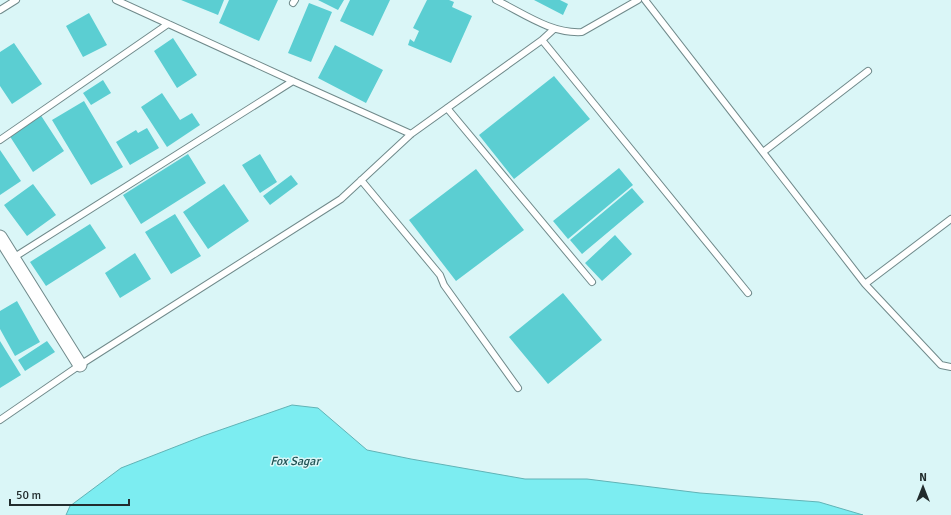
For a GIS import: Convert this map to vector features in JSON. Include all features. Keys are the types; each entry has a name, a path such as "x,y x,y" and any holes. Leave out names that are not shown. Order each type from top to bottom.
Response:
{"street":[{"path":"0,238 80,365"}],"lane":[{"path":"0,10 16,0"},
{"path":"116,0 411,134"},
{"path":"496,0 510,3 554,29 575,32 582,32 638,0"},
{"path":"645,0 865,284 941,365 951,367"},
{"path":"0,140 168,24"},
{"path":"0,420 80,365 341,199 411,134 542,40 554,29"},
{"path":"542,40 748,293"},
{"path":"763,152 868,71"},
{"path":"13,258 293,81"},
{"path":"447,108 592,282"},
{"path":"361,180 440,275 444,285 518,388"},
{"path":"865,284 951,219"}],"water":[{"name":"Fox Sagar","path":"292,405 318,408 367,450 411,459 525,479 587,479 700,493 819,502 863,515 66,515 70,506 121,468 203,436"}],"building":[{"path":"181,0 224,0 218,15"},
{"path":"229,0 278,0 259,41 219,23"},
{"path":"318,0 344,0 338,10"},
{"path":"350,0 390,0 373,36 340,21"},
{"path":"427,0 449,0 454,2 452,7 472,16 451,63 408,45 410,39 414,42 419,31 413,28"},
{"path":"534,0 560,0 568,4 563,15"},
{"path":"309,3 332,12 311,62 288,53"},
{"path":"89,13 107,45 83,57 66,26"},
{"path":"173,38 197,75 177,88 154,51"},
{"path":"14,43 42,84 12,104 0,86 0,52"},
{"path":"335,45 383,70 366,103 318,78"},
{"path":"554,76 590,119 514,179 479,135"},
{"path":"103,80 111,93 91,105 83,93"},
{"path":"162,93 180,120 192,113 200,125 167,147 141,107"},
{"path":"84,101 123,167 91,185 52,120"},
{"path":"40,114 64,151 33,172 9,135"},
{"path":"147,128 159,148 130,165 116,142 136,130 138,133"},
{"path":"0,150 21,181 0,195"},
{"path":"188,154 206,183 141,224 123,195"},
{"path":"260,154 277,182 260,193 242,165"},
{"path":"619,168 633,185 568,239 553,221"},
{"path":"476,169 524,230 456,281 409,220"},
{"path":"291,175 298,184 270,205 263,196"},
{"path":"33,184 56,215 27,236 4,205"},
{"path":"224,184 249,221 208,249 183,212"},
{"path":"632,188 644,202 582,254 570,240"},
{"path":"175,214 201,256 171,274 145,232"},
{"path":"90,224 106,248 46,286 30,262"},
{"path":"615,235 632,254 602,281 585,263"},
{"path":"135,253 151,279 120,298 105,273"},
{"path":"563,293 602,340 548,384 509,337"},
{"path":"17,301 40,342 15,356 0,329 0,311"},
{"path":"0,341 21,375 0,388"},
{"path":"47,341 55,352 25,371 18,360"}]}
